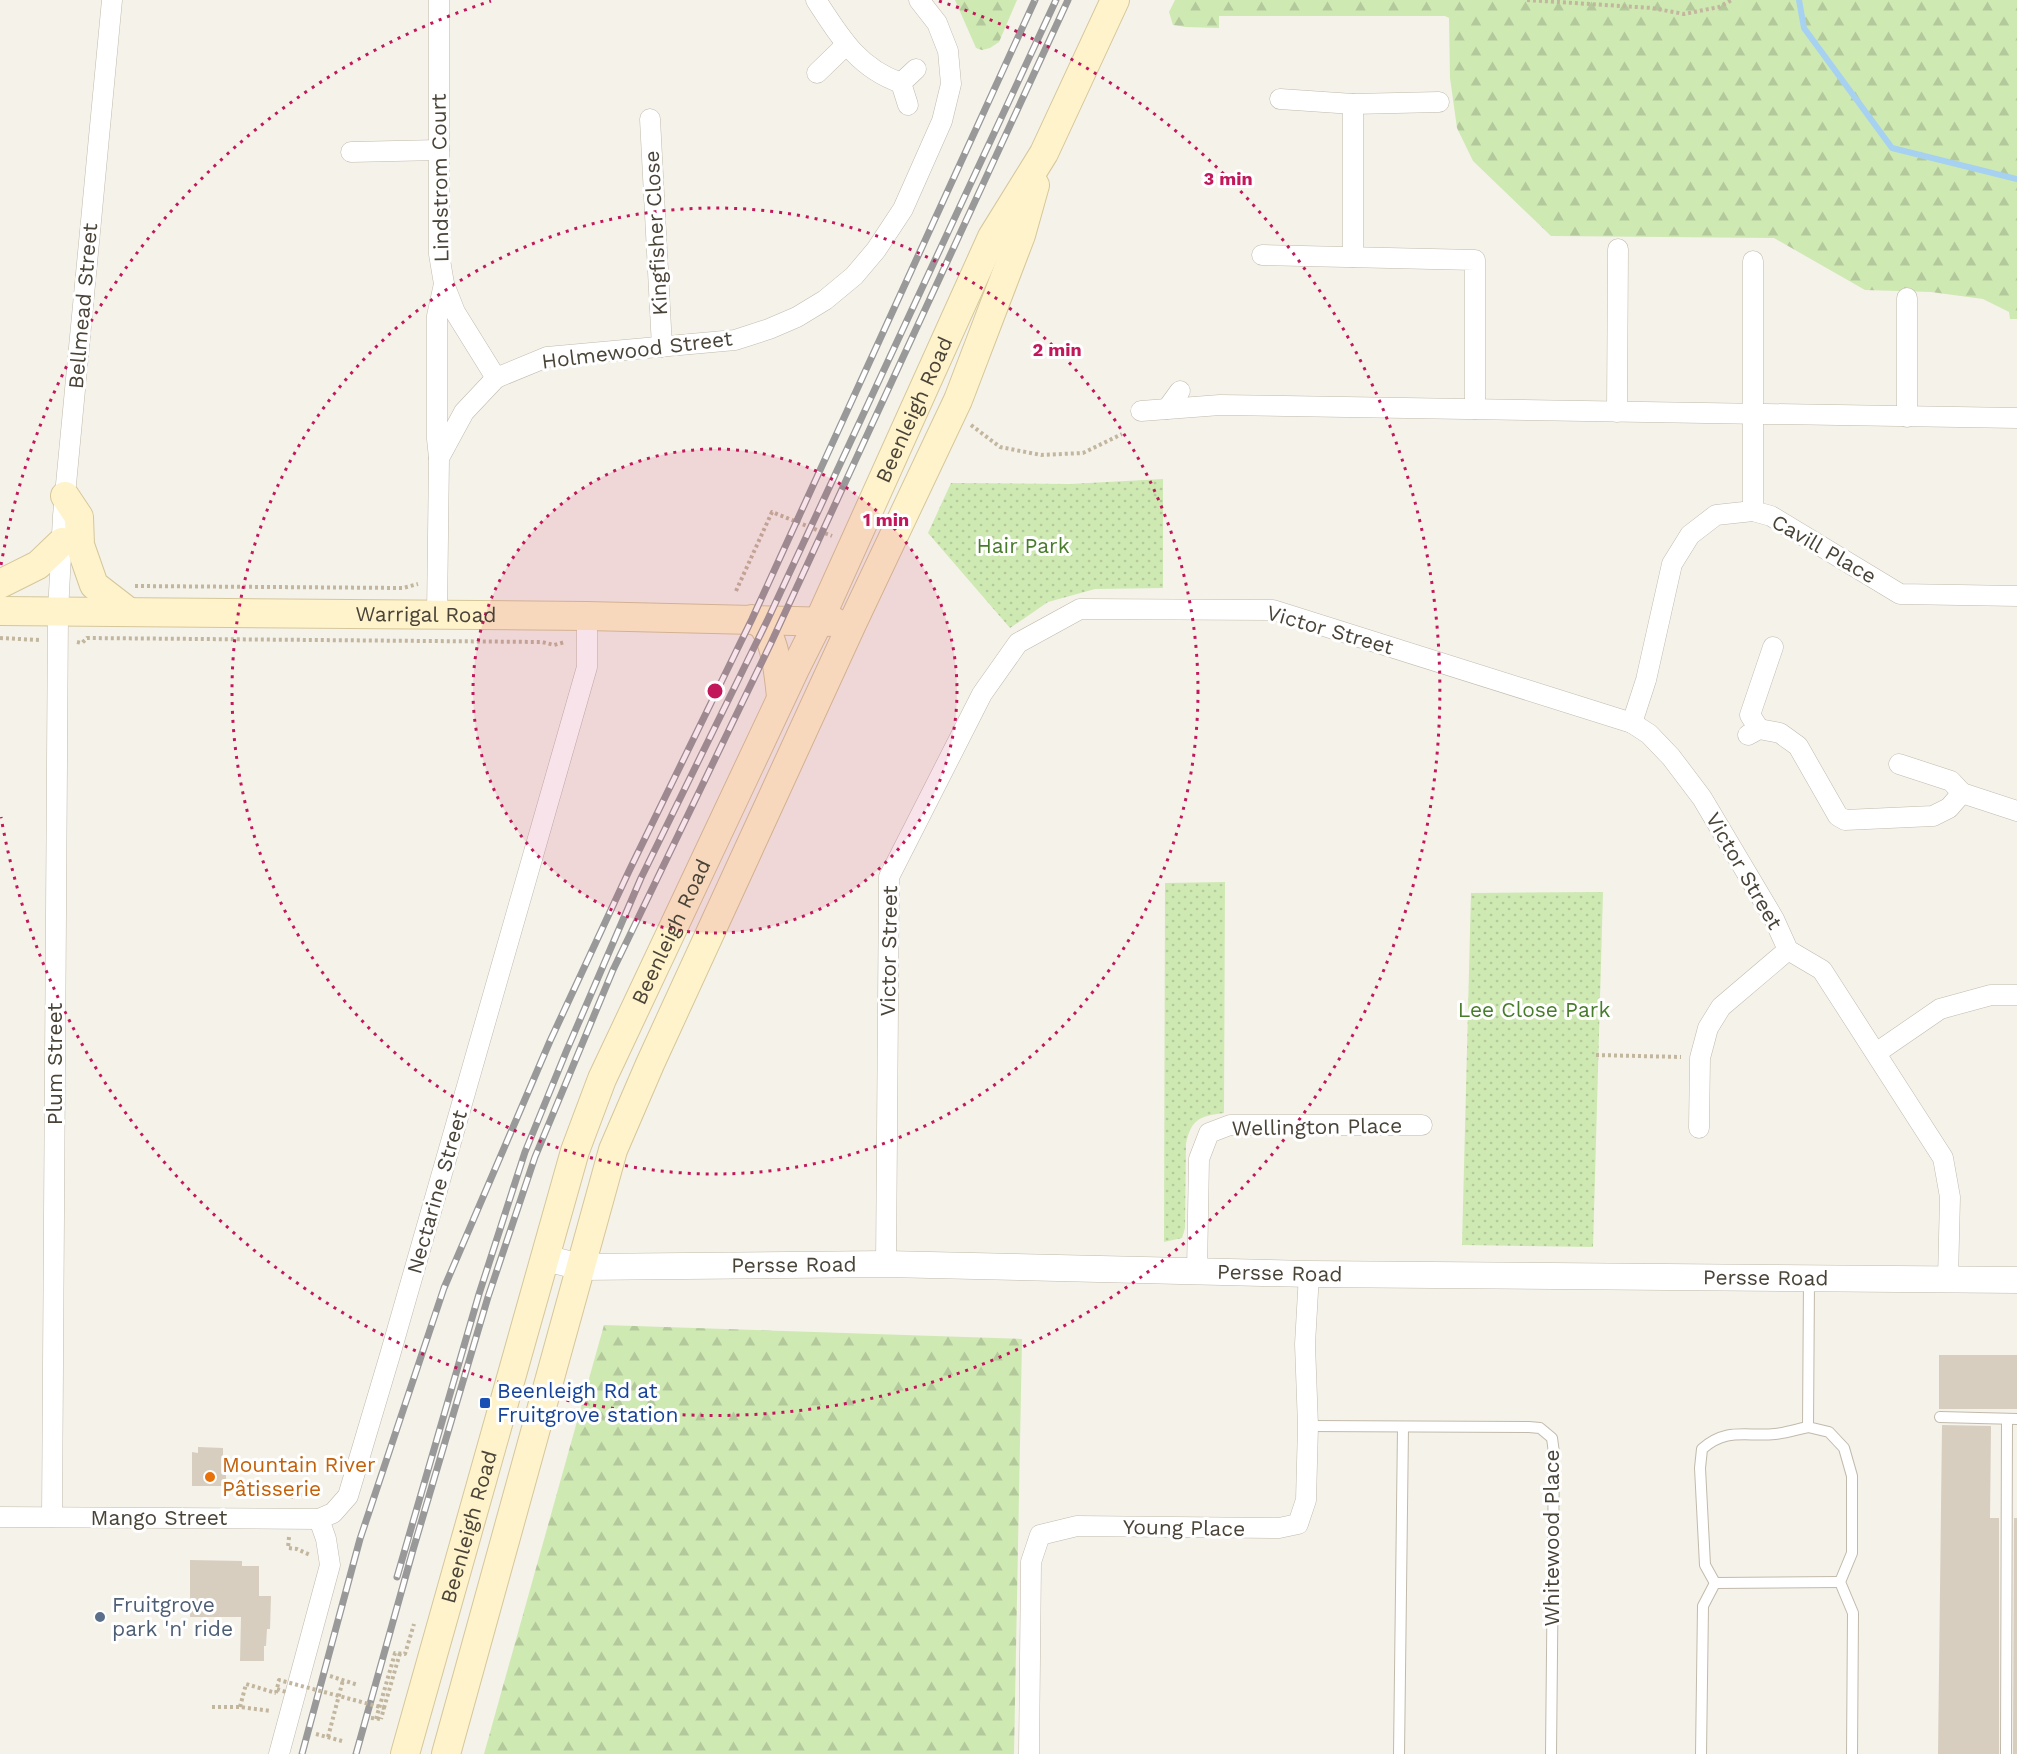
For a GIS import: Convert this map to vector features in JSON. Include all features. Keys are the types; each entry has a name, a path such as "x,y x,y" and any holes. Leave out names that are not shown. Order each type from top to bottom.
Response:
{"main road":[{"name":"Beenleigh Road","path":"405,1754 574,1151 602,1079 819,621 992,237 1044,153 1115,0"},
{"name":"Beenleigh Road","path":"446,1754 613,1149 852,624 958,400 1021,235 1044,153"},
{"path":"65,496 79,517 80,545 94,585 129,599"},
{"path":"0,584 38,565 62,542"},
{"name":"Warrigal Road","path":"0,611 58,612 129,599 437,615 587,629 753,619 852,624"},
{"path":"753,619 764,626 771,643 779,672 781,697"}],"street":[{"name":"Bellmead Street","path":"58,612 65,496 112,0"},
{"name":"Lindstrom Court","path":"439,0 439,254 444,284 455,312 496,378"},
{"path":"816,0 846,45 882,76 902,83"},
{"name":"Holmewood Street","path":"437,615 439,458 464,412 496,378 547,357 735,340 769,329 798,317 825,300 854,276 876,250 903,209 942,121 951,84 948,51 937,23 919,0"},
{"path":"816,73 846,45"},
{"path":"902,83 916,69"},
{"path":"902,83 908,105"},
{"path":"1280,99 1353,104 1439,102"},
{"path":"1353,104 1353,257"},
{"name":"Kingfisher Close","path":"650,119 662,347"},
{"path":"351,152 439,150"},
{"path":"1617,412 1618,249"},
{"path":"1263,255 1475,260 1475,409"},
{"path":"1753,261 1753,511"},
{"path":"439,458 437,316 444,284"},
{"path":"1907,298 1907,417"},
{"path":"1167,409 1180,391"},
{"path":"1141,411 1220,405 2017,418"},
{"name":"Cavill Place","path":"1632,723 1646,680 1672,564 1690,535 1716,515 1753,511 1771,516 1900,594 2017,596"},
{"name":"Victor Street","path":"886,1264 889,877 982,694 1018,643 1080,609 1273,610 1632,723 1649,734 1664,749 1702,798 1774,918 1788,951 1822,970 1942,1158 1950,1197 1948,1280"},
{"name":"Plum Street","path":"52,1517 58,612"},
{"name":"Nectarine Street","path":"319,1519 333,1513 348,1496 587,667 587,629"},
{"path":"1773,647 1750,715 1754,732 1780,733 1798,746 1838,816 1845,820 1933,816 1949,808 1962,793"},
{"path":"1899,764 1951,781 1962,793 2017,811"},
{"path":"1699,1128 1700,1058 1708,1028 1721,1007 1788,951"},
{"path":"1876,1053 1940,1009 1991,994 2017,995"},
{"name":"Wellington Place","path":"1197,1271 1198,1159 1209,1133 1230,1125 1422,1125"},
{"name":"Persse Road","path":"545,1258 581,1267 886,1264 1309,1274 2017,1280"},
{"name":"Young Place","path":"1029,1754 1031,1562 1040,1535 1077,1526 1279,1528 1298,1524 1306,1500 1308,1426 1305,1344 1309,1274"},
{"name":"Mango Street","path":"0,1517 319,1519"},
{"path":"279,1754 330,1565 326,1539 319,1519"}],"lane":[{"path":"1808,1426 1809,1280"},
{"path":"1940,1417 2012,1419 2006,1754"},
{"name":"Whitewood Place","path":"1308,1426 1529,1427 1540,1428 1552,1438 1554,1453 1551,1754"},
{"path":"1715,1583 1705,1565 1700,1468 1702,1449 1712,1441 1729,1434 1776,1434 1808,1426 1829,1432 1844,1448 1852,1476 1852,1553 1840,1582 1853,1613 1852,1754"},
{"path":"1399,1754 1403,1427"},
{"path":"1715,1583 1840,1582"},
{"path":"1701,1754 1703,1606 1715,1583"}],"path":[{"path":"1527,0 1652,8 1684,14 1719,7 1732,0"},
{"path":"971,424 1000,447 1041,455 1083,453 1122,434"},
{"path":"736,591 772,512 832,536"},
{"path":"129,599 403,588 419,584"},
{"path":"74,641 82,643 87,638 542,642 554,645 587,629"},
{"path":"0,638 41,640"},
{"path":"1596,1055 1700,1058"},
{"path":"400,1653 384,1708 376,1718 395,1653 400,1653 405,1654 416,1620"},
{"path":"330,1676 358,1685"},
{"path":"276,1691 279,1680 384,1708"},
{"path":"328,1737 343,1680"},
{"path":"240,1707 246,1684 286,1692 285,1698"},
{"path":"212,1707 240,1707 273,1711 279,1708"},
{"path":"316,1734 342,1741"}],"green space":[{"path":"955,0 1017,0 999,42 982,50 976,48"},
{"path":"1175,0 2017,0 2017,319 2010,319 2009,312 1983,299 1931,292 1865,290 1774,238 1551,236 1473,161 1457,128 1450,78 1449,18 1445,16 1219,16 1219,28 1186,27 1173,25 1169,12"},
{"name":"Hair Park","path":"1163,479 1163,588 1095,589 1048,602 1010,628 928,533 951,483 1070,484"},
{"path":"1225,882 1224,1113 1198,1120 1191,1129 1186,1144 1185,1228 1182,1238 1164,1242 1165,883"},
{"name":"Lee Close Park","path":"1603,892 1593,1247 1462,1245 1471,893"},
{"path":"604,1325 1022,1339 1014,1754 484,1754"}],"building":[{"path":"1939,1355 2017,1355 2017,1409 1939,1409"},
{"path":"1942,1425 1991,1426 1990,1518 1999,1518 1999,1754 1938,1754"},
{"path":"198,1447 223,1448 223,1455 226,1455 226,1486 192,1486 192,1452 198,1453"},
{"path":"2014,1518 2017,1518 2017,1754 2013,1754"},
{"path":"190,1560 242,1561 242,1566 259,1566 259,1596 271,1596 270,1629 267,1629 264,1661 240,1661 241,1617 190,1617"}],"waterway":[{"path":"1799,0 1804,28 1892,148 2017,179"}],"railway":[{"path":"302,1754 360,1539 444,1288 550,1041 629,871 752,619 1035,0"},
{"path":"397,1577 479,1294 525,1152 566,1052 641,878 768,619 1056,0"},
{"path":"356,1754 413,1550 488,1297 535,1157 613,970 771,643 1068,0"}],"place":[{"name":"Beenleigh Rd at Fruitgrove station","path":"485,1403"},
{"name":"Mountain River Pâtisserie","path":"210,1477"},
{"name":"Fruitgrove park 'n' ride","path":"100,1617"}]}
